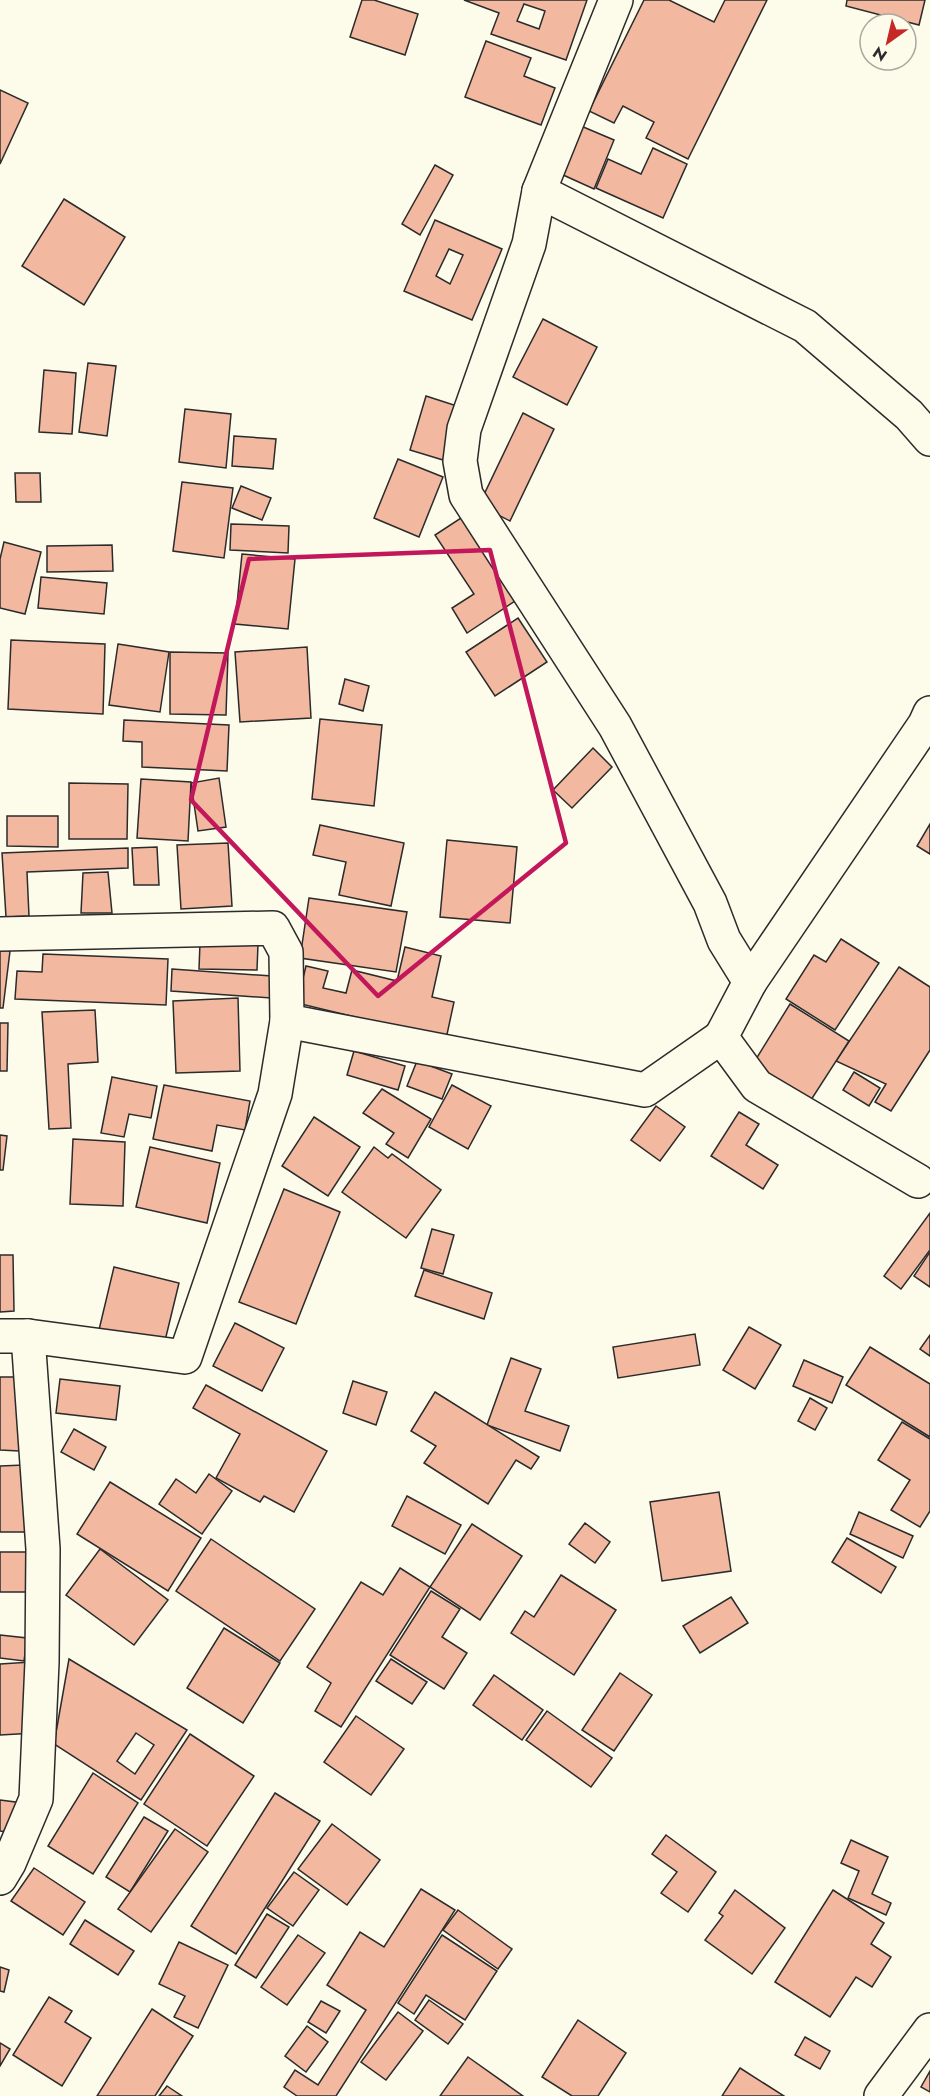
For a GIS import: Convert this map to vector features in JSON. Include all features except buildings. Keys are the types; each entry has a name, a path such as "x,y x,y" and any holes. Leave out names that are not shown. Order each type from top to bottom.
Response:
{"street":[{"path":"616,0 539,191 529,244 464,429 460,461 466,495 615,726 710,903 724,939 750,982"},
{"path":"539,191 805,326 909,415 930,439"},
{"path":"287,1021 645,1090 721,1037 750,982 925,724 930,713"},
{"path":"0,934 273,928 286,952 287,1021 275,1094 185,1357 14,1336 43,1549 42,1662 36,1799 9,1863 0,1878"},
{"path":"721,1037 757,1086 918,1181"},
{"path":"881,2096 930,2031"}],"highlighted area":[{"path":"490,550 566,843 378,996 191,800 249,559"}]}
